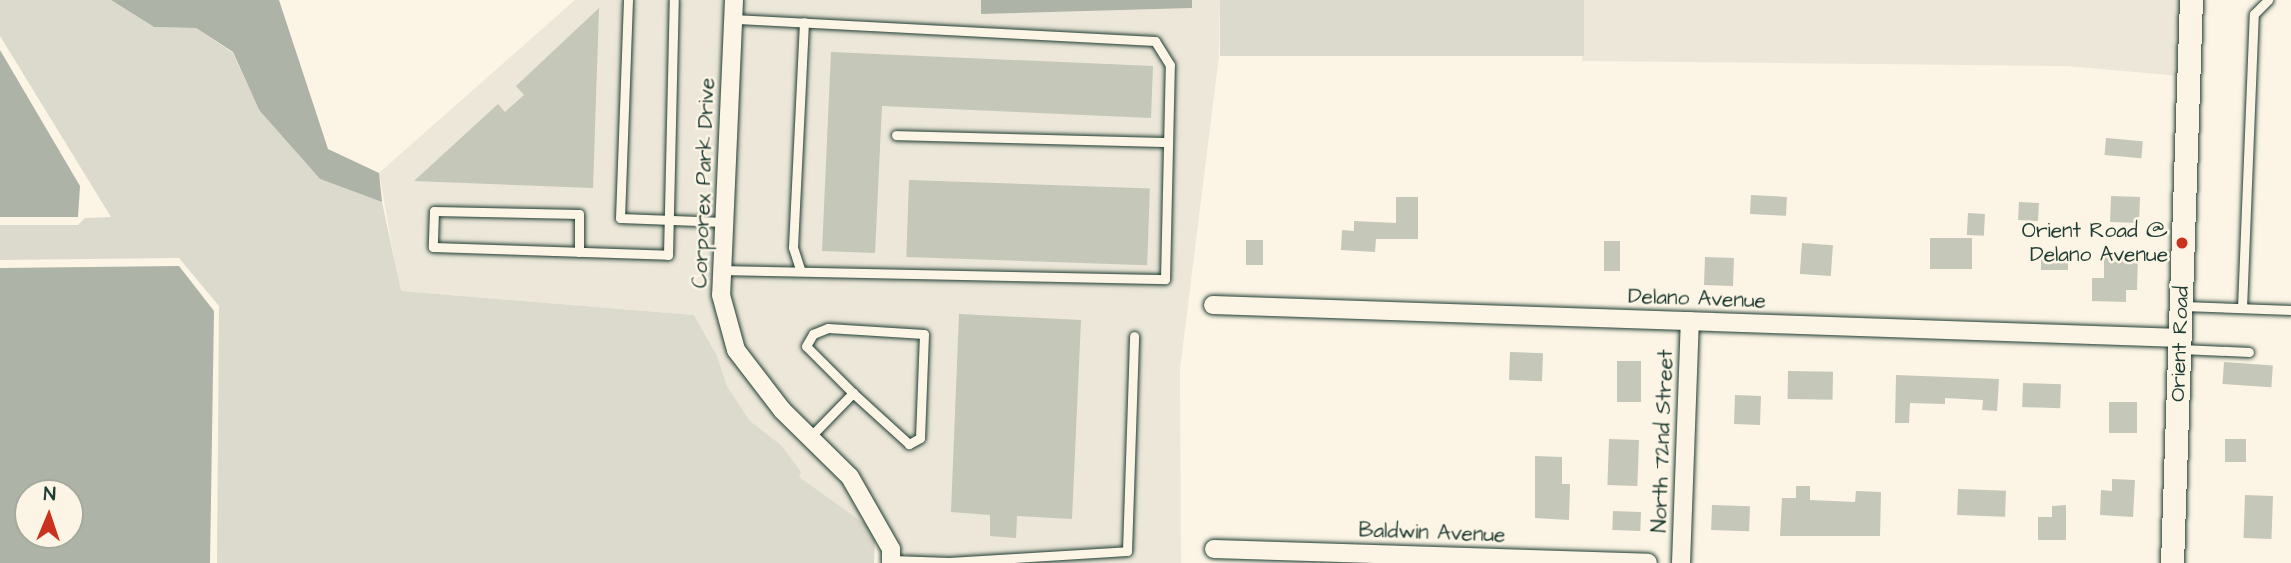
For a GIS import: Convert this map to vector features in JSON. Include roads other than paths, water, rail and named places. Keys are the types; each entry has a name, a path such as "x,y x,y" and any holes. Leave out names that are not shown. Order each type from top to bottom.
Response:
{"street":[{"name":"Corporex Park Drive","path":"734,0 721,295 736,350 810,437 850,477 891,549 891,562"},
{"name":"Orient Road","path":"2172,563 2191,0"},
{"name":"Delano Avenue","path":"1213,305 1690,321 2180,344"},
{"name":"North 72nd Street","path":"1681,563 1690,321"},
{"name":"Baldwin Avenue","path":"1214,549 1648,563"}],"lane":[{"path":"628,0 620,218 724,222"},
{"path":"579,252 579,214 434,211 433,247 579,252 668,255 674,0"},
{"path":"2242,309 2254,14 2268,0"},
{"path":"723,270 800,269 1165,279 1170,65 1155,41 1145,38 733,19"},
{"path":"800,269 793,247 804,22"},
{"path":"896,135 1168,142"},
{"path":"2181,306 2291,310"},
{"path":"828,328 924,334 920,438 909,444 853,393 806,346 813,334 828,328"},
{"path":"891,562 949,562 1127,551 1134,336"},
{"path":"2180,344 2249,352"},
{"path":"810,437 853,393"}],"place":[{"name":"Orient Road @ Delano Avenue","path":"2182,243"}]}
